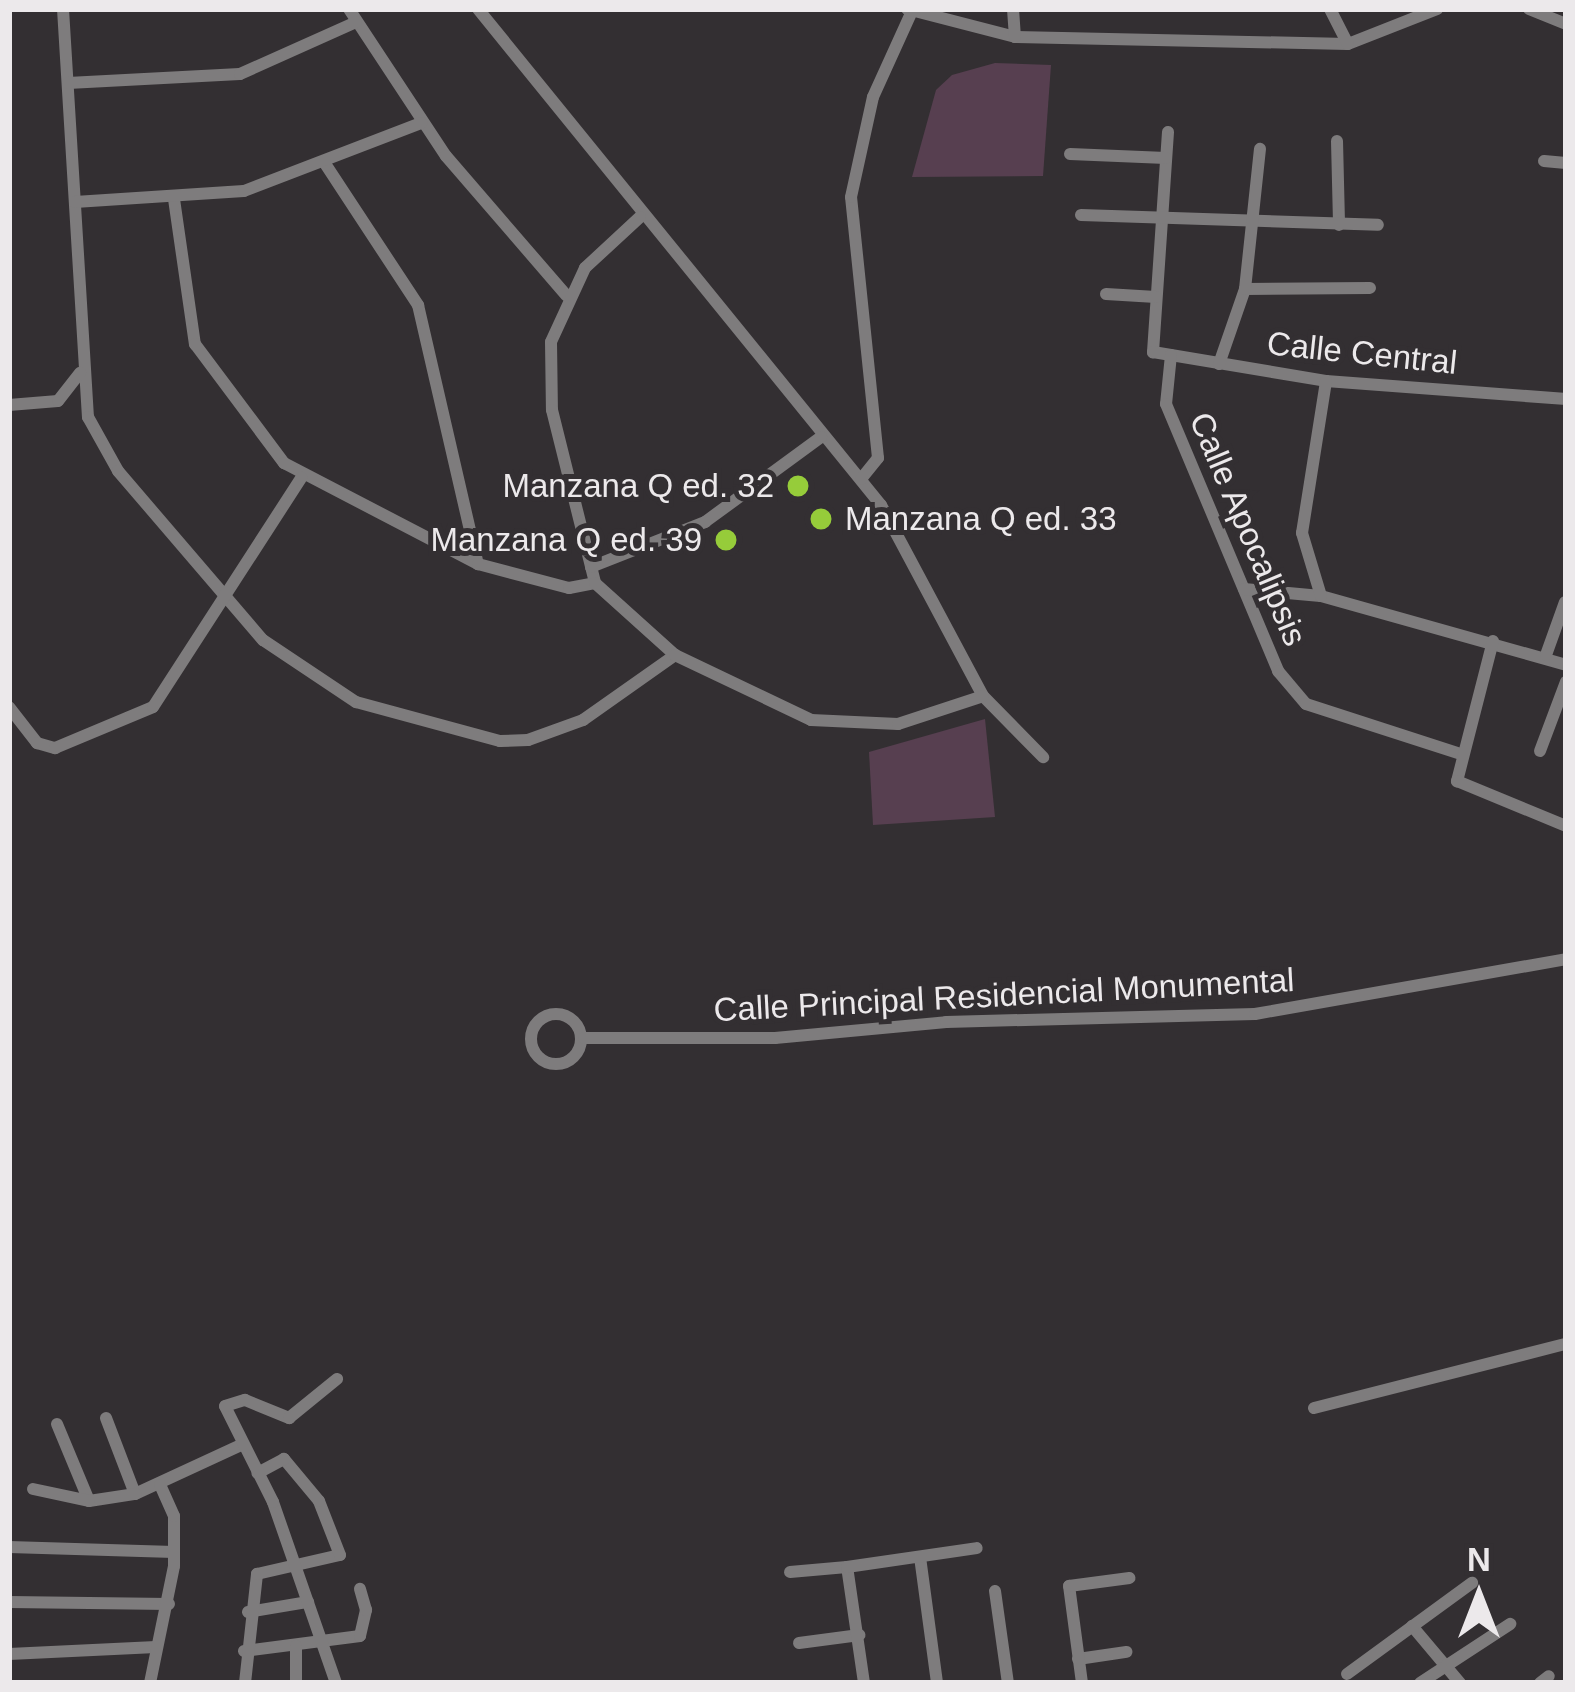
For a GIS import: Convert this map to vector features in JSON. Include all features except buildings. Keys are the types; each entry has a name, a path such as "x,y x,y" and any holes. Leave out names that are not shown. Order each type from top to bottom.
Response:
{"street":[{"path":"63,9 82,366 101,448 262,640 320,684 385,711 500,741 583,720 675,655"},
{"path":"349,9 422,123 566,296"},
{"path":"478,9 640,217 821,437 861,478 982,696 1043,757"},
{"path":"1013,9 1016,37"},
{"path":"1330,9 1348,44"},
{"path":"861,478 878,458 851,197 873,98 910,10 1016,37 1348,44 1437,9"},
{"path":"1529,9 1566,24"},
{"path":"68,83 240,74 356,22"},
{"path":"75,202 174,199 244,190 326,165 422,123"},
{"path":"1106,294 1156,297 1168,132"},
{"path":"1337,141 1339,225"},
{"path":"1219,364 1245,289 1260,149"},
{"path":"1070,154 1166,158"},
{"path":"1544,161 1566,163"},
{"path":"326,165 418,304 478,564"},
{"path":"174,199 197,349 233,404 301,478 478,564 569,588 596,583"},
{"path":"1081,215 1253,225 1378,225"},
{"path":"640,217 566,296 548,375 596,583 675,655 783,711 826,723 898,724 982,696"},
{"path":"1245,289 1370,288"},
{"name":"Calle Central","path":"1156,297 1153,352 1326,381 1566,399"},
{"name":"Calle Apocalipsis","path":"1172,355 1166,404 1278,671 1316,707 1461,754"},
{"path":"9,405 67,397 82,366"},
{"path":"1321,596 1302,533 1326,381"},
{"path":"591,567 705,522 821,437"},
{"path":"9,707 45,748 127,722 172,687 301,478"},
{"path":"1244,589 1321,596 1546,655 1566,665"},
{"path":"1546,655 1565,602"},
{"path":"1493,641 1461,754 1459,785 1566,826"},
{"path":"1540,751 1566,682"},
{"name":"Calle Principal Residencial Monumental","path":"584,1038 775,1038 946,1022 1255,1014 1566,959"},
{"path":"553,1015 568,1018 584,1038 569,1059 554,1064 531,1042 538,1021 553,1015"},
{"path":"1314,1408 1566,1344"},
{"path":"336,1683 298,1565 258,1473 239,1446 225,1406 233,1398 290,1418 337,1379"},
{"path":"106,1418 135,1494"},
{"path":"57,1424 89,1501"},
{"path":"33,1489 89,1501 135,1494 239,1446"},
{"path":"245,1683 248,1612 262,1569 336,1560 331,1524 284,1459 258,1473"},
{"path":"150,1683 169,1604 174,1552 174,1516 160,1485"},
{"path":"9,1547 174,1552"},
{"path":"790,1572 977,1548"},
{"path":"920,1557 937,1683"},
{"path":"847,1567 864,1683"},
{"path":"1082,1683 1069,1586 1129,1578"},
{"path":"1347,1674 1472,1583"},
{"path":"244,1651 360,1636 366,1610 360,1589"},
{"path":"995,1591 1008,1683"},
{"path":"9,1602 169,1604"},
{"path":"248,1612 308,1602"},
{"path":"1420,1683 1510,1624"},
{"path":"1412,1626 1460,1683"},
{"path":"799,1643 859,1635"},
{"path":"296,1646 296,1683"},
{"path":"9,1654 156,1647"},
{"path":"1078,1659 1126,1652"}],"shaded area":[{"path":"995,63 1051,65 1043,176 912,177 936,90 952,75"},
{"path":"985,719 995,817 873,825 869,752"}],"place":[{"name":"Manzana Q ed. 32","path":"798,486"},
{"name":"Manzana Q ed. 33","path":"821,519"},
{"name":"Manzana Q ed. 39","path":"726,540"}]}
